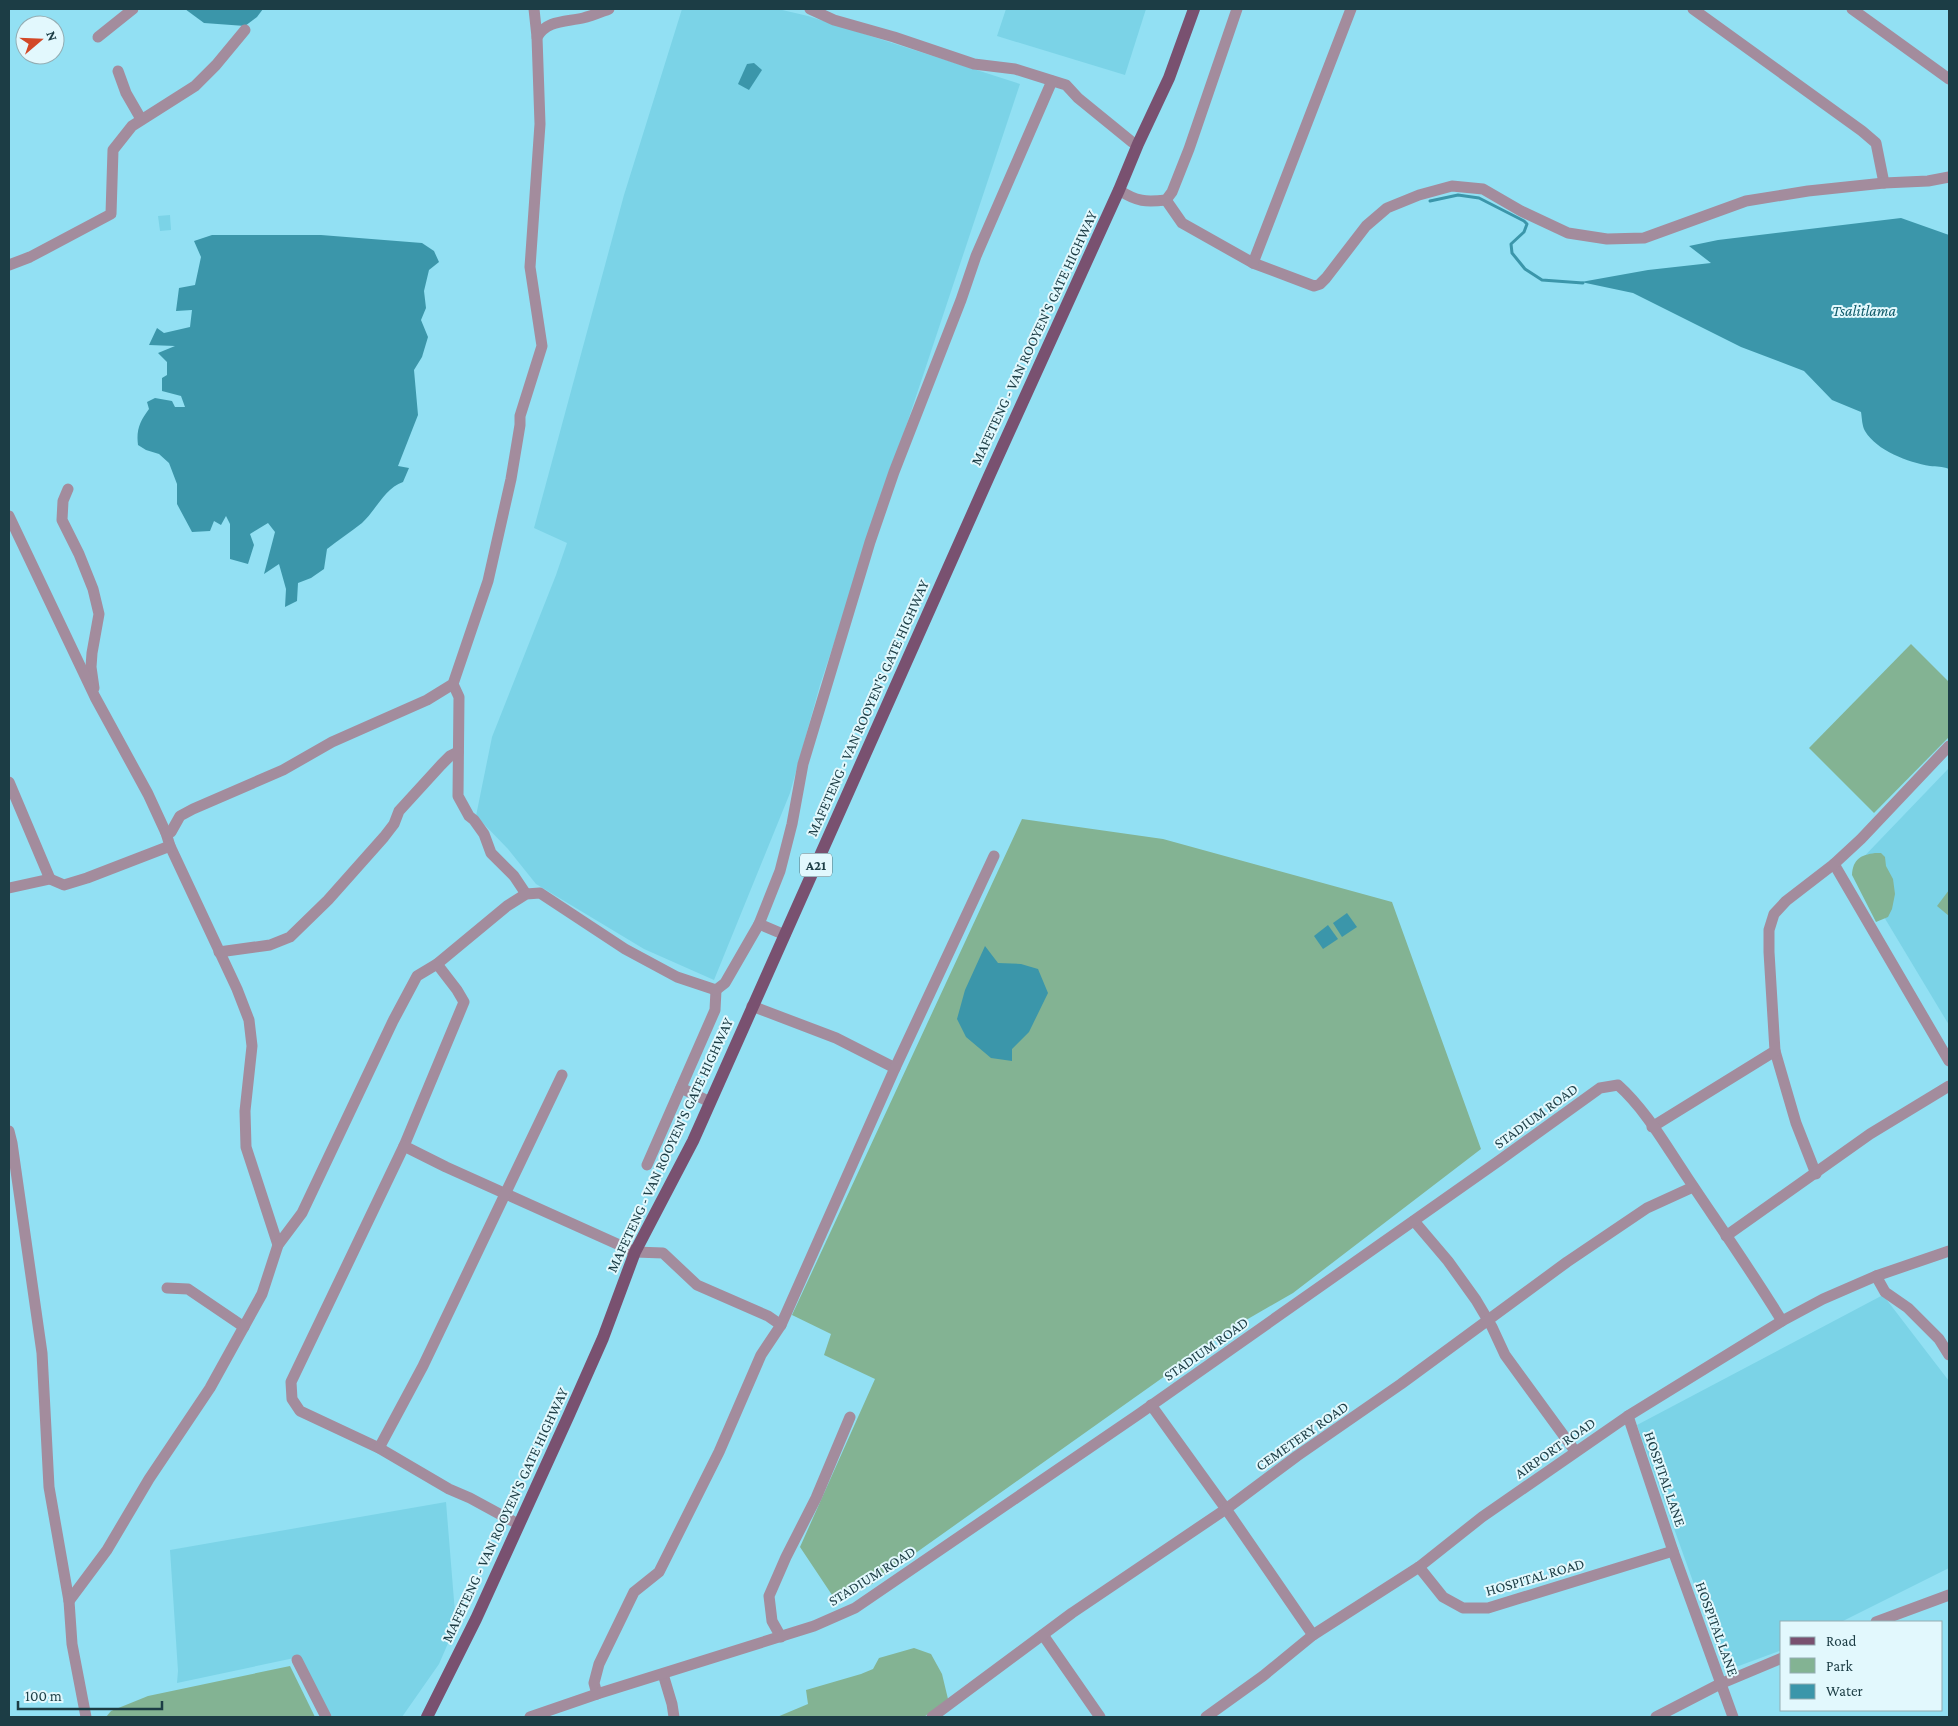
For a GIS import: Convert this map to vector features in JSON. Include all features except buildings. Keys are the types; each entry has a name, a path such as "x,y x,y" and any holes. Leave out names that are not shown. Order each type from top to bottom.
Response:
{"main road":[{"name":"MAFETENG - VAN ROOYEN'S GATE HIGHWAY","path":"427,1717 472,1628 603,1338 635,1252 693,1141 876,728 1169,78 1194,9"}],"street":[{"path":"98,37 133,9"},
{"path":"166,833 171,832 180,816 193,809 283,770 332,742 426,700 453,684 488,581 511,479 520,416 542,346 530,267 540,124 537,37 534,9"},
{"path":"537,37 541,30 550,24 584,18 609,9"},
{"path":"810,9 834,20 894,37 974,64 1015,69 1066,85 1132,142 1138,144"},
{"path":"1119,190 1132,199 1148,202 1166,200 1172,192 1189,149 1237,9"},
{"path":"1253,263 1352,9"},
{"path":"1693,9 1876,143 1884,184"},
{"path":"1852,9 1949,79"},
{"path":"9,265 30,257 111,214 113,150 132,126 195,86 246,30"},
{"path":"118,71 126,93 142,119"},
{"path":"647,1165 715,1010 716,990 725,983 759,924 780,871 792,824 803,764 870,542 894,472 961,300 976,256 1052,82"},
{"path":"1166,200 1182,223 1253,263 1314,286 1320,284 1366,226 1386,208 1419,195 1452,186 1483,189 1521,211 1568,233 1607,239 1644,238 1746,201 1808,192 1884,184 1928,182 1949,178"},
{"path":"68,489 63,501 62,520 79,554 93,589 99,614 91,667 95,697"},
{"path":"9,516 95,697 148,794 170,846 237,989 249,1020 252,1046 245,1111 246,1147 278,1245"},
{"path":"453,684 459,697 458,796 469,816 484,834 491,852 514,876 526,894"},
{"path":"1816,1174 1796,1123 1775,1051 1769,930 1774,914 1786,901 1834,864 1861,839 1949,746"},
{"path":"219,952 270,945 290,937 328,900 384,837 394,824 399,811 450,756 458,752"},
{"path":"9,782 50,879"},
{"path":"9,888 50,879 64,885 170,846"},
{"path":"596,1694 594,1683 599,1664 634,1592 659,1572 719,1452 761,1355 781,1325 894,1068 954,945 994,856"},
{"path":"1834,864 1949,1061"},
{"path":"68,1601 107,1550 149,1479 210,1388 262,1294 278,1245 302,1213 393,1021 417,976 437,964 507,906 526,894 540,893 625,949 677,976 716,990"},
{"path":"759,924 785,936"},
{"path":"437,964 464,1002 404,1146 291,1382 292,1398 300,1411 379,1448 449,1489 518,1524"},
{"path":"752,1006 836,1038 894,1068"},
{"path":"1652,1127 1775,1051"},
{"path":"379,1448 423,1366 562,1074"},
{"name":"STADIUM ROAD","path":"530,1717 596,1694 781,1637 831,1620 855,1608 1152,1406 1600,1088 1618,1086 1628,1094 1693,1187 1782,1321"},
{"path":"1726,1236 1870,1134 1949,1086"},
{"path":"681,1088 710,1102"},
{"path":"9,1131 14,1153 42,1352 48,1487 68,1601 72,1644 86,1717"},
{"path":"404,1146 446,1167 635,1252 663,1253 696,1285 768,1316 781,1325"},
{"name":"CEMETERY ROAD","path":"932,1717 1072,1613 1226,1509 1297,1456 1402,1384 1488,1320 1647,1208 1693,1187"},
{"path":"1414,1221 1448,1261 1488,1320 1505,1355 1575,1451"},
{"name":"AIRPORT ROAD","path":"1206,1717 1263,1676 1313,1635 1419,1567 1482,1517 1628,1416 1782,1321 1823,1299 1876,1276 1949,1251"},
{"path":"1876,1276 1885,1292 1908,1308 1938,1339 1949,1355"},
{"path":"166,1288 188,1289 244,1327"},
{"path":"1152,1406 1313,1635"},
{"name":"HOSPITAL LANE","path":"1628,1416 1673,1551 1733,1717"},
{"path":"781,1637 772,1621 769,1596 786,1557 816,1498 850,1417"},
{"name":"HOSPITAL ROAD","path":"1419,1567 1443,1597 1463,1608 1488,1608 1673,1551"},
{"path":"1879,1621 1949,1595"},
{"path":"1043,1636 1100,1717"},
{"path":"1656,1717 1720,1684 1780,1659"},
{"path":"297,1660 326,1717"},
{"path":"663,1674 674,1717"}],"shaded area":[{"path":"682,9 778,9 808,16 1020,84 820,685 790,793 714,980 644,949 536,884 508,849 476,816 492,737 567,543 534,528 624,195"},
{"path":"1006,9 1146,9 1125,75 997,36"},
{"path":"170,215 171,230 160,231 158,216"},
{"path":"1949,768 1949,1025 1854,867"},
{"path":"1883,1295 1949,1381 1949,1568 1843,1621 1780,1621 1780,1651 1725,1671 1637,1425"},
{"path":"446,1502 456,1625 439,1664 402,1717 330,1717 299,1657 177,1683 178,1671 170,1550"}],"green space":[{"path":"1911,644 1949,682 1949,737 1874,813 1809,748"},
{"path":"1022,819 1163,839 1392,902 1481,1149 1293,1293 1234,1327 872,1584 836,1601 800,1547 875,1379 824,1355 831,1334 792,1315"},
{"path":"1875,853 1881,853 1885,857 1886,866 1893,879 1895,894 1888,917 1876,922 1852,875 1854,865 1859,859"},
{"path":"1949,890 1949,916 1937,906"},
{"path":"914,1648 931,1654 942,1674 948,1699 924,1717 777,1717 808,1704 806,1690 861,1674 873,1669 879,1658"},
{"path":"290,1666 315,1717 106,1717 111,1711 148,1696"}],"water":[{"path":"185,9 263,9 257,17 245,26 204,23"},
{"path":"754,63 762,70 749,90 738,84 747,64"},
{"name":"Tsalitlama","path":"1901,218 1949,235 1949,469 1912,462 1885,450 1870,438 1865,431 1861,412 1832,400 1804,371 1741,347 1633,293 1581,282 1648,270 1711,263 1689,246 1718,240"},
{"path":"212,235 321,235 422,243 434,251 439,262 429,270 424,291 426,308 421,320 428,337 422,357 414,370 418,415 398,466 409,468 403,482 386,494 362,523 327,549 324,569 311,578 298,583 297,601 285,607 286,589 279,564 264,574 275,532 268,523 250,534 254,545 248,564 230,559 230,524 226,516 221,525 214,521 210,531 192,532 177,504 177,484 169,463 159,454 138,445 139,426 149,409 147,402 155,398 172,401 175,407 185,407 181,396 162,391 162,378 167,375 167,362 158,353 175,346 149,345 157,328 164,333 190,327 192,310 176,311 179,288 195,285 201,257 194,241"},
{"path":"1347,913 1357,927 1342,937 1333,923"},
{"path":"1328,925 1338,939 1323,949 1314,936"},
{"path":"985,946 998,963 1021,964 1038,969 1048,993 1029,1032 1012,1049 1012,1061 991,1058 966,1037 957,1019 965,990"}],"waterway":[{"path":"1430,201 1458,195 1479,198 1524,221 1527,224 1524,232 1511,244 1512,253 1525,269 1542,280 1583,283"}]}
